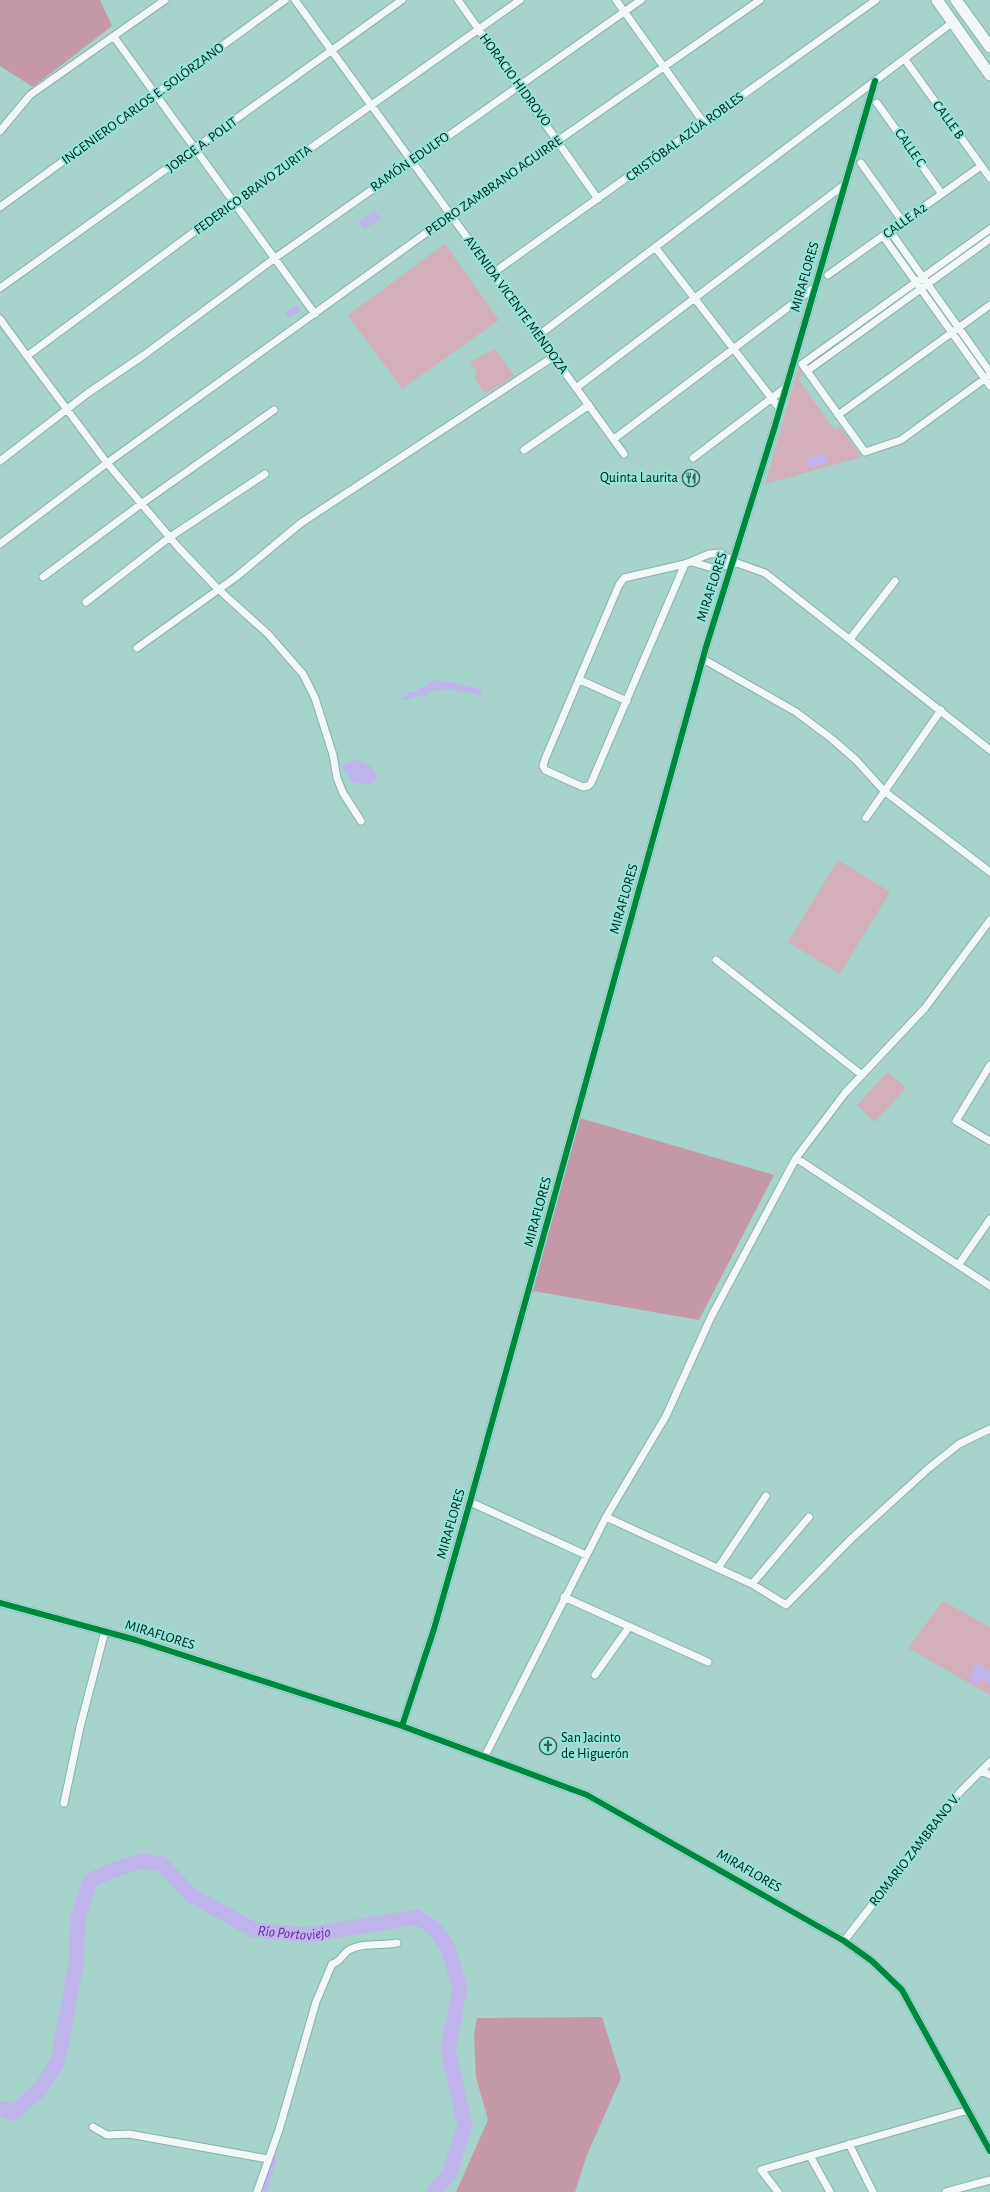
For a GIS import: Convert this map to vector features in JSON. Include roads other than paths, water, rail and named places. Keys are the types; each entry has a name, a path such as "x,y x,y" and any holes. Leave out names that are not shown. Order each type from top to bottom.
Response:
{"main road":[{"path":"937,0 990,75"},
{"path":"956,0 990,47"}],"street":[{"path":"0,131 30,96 166,0"},
{"name":"INGENIERO CARLOS E. SOLÓRZANO","path":"0,207 285,0"},
{"name":"AVENIDA VICENTE MENDOZA","path":"295,0 624,454"},
{"name":"JORGE A. POLIT","path":"0,288 195,150 402,0"},
{"name":"HORACIO HIDROVO","path":"458,0 598,199"},
{"name":"FEDERICO BRAVO ZURITA","path":"27,356 234,203 520,0"},
{"path":"616,0 704,124"},
{"name":"RAMÓN EDULFO","path":"0,461 88,393 144,355 275,258 641,0"},
{"name":"PEDRO ZAMBRANO AGUIRRE","path":"0,544 108,463 451,215 760,0"},
{"name":"CRISTÓBAL AZÚA ROBLES","path":"493,273 876,0"},
{"path":"539,335 952,22"},
{"path":"114,37 315,314"},
{"name":"CALLE B","path":"906,62 990,178"},
{"name":"MIRAFLORES","path":"402,1726 434,1628 470,1502 703,659 780,409 874,81"},
{"name":"CALLE C","path":"878,103 942,194"},
{"path":"861,163 903,222"},
{"name":"CALLE A2","path":"828,275 981,166"},
{"path":"576,388 844,185"},
{"path":"988,377 901,440 866,452 802,364 990,229"},
{"path":"890,231 990,372"},
{"path":"883,236 951,333 988,377 990,386"},
{"path":"807,371 990,239"},
{"path":"655,247 780,409"},
{"path":"614,439 815,287"},
{"path":"838,414 990,305"},
{"path":"0,320 67,410 141,504 218,589 268,634 303,674 320,712 333,755 337,778 343,793 361,821"},
{"path":"137,648 267,552 301,523 553,357"},
{"path":"693,458 785,388"},
{"path":"524,450 589,405"},
{"path":"43,577 141,504 274,410"},
{"path":"86,602 170,537 265,474"},
{"path":"688,563 591,783 588,786 582,787 545,770 543,766 619,585 624,578 688,563 709,554 720,553 734,562 766,573 990,750"},
{"path":"688,563 716,569 734,562"},
{"path":"850,639 895,581"},
{"path":"703,659 796,712 856,760 884,791 990,872"},
{"path":"580,680 627,701"},
{"path":"866,818 941,710"},
{"path":"485,1756 564,1597 606,1517 666,1416 711,1317 796,1158 834,1106 925,1008 990,920"},
{"path":"716,960 862,1075"},
{"path":"990,1065 956,1121 990,1141"},
{"path":"796,1158 959,1264 990,1286"},
{"path":"959,1264 990,1219"},
{"path":"606,1517 752,1584 786,1605 851,1539 929,1468 959,1444 990,1429"},
{"path":"718,1568 766,1496"},
{"path":"470,1502 586,1555"},
{"path":"752,1584 809,1517"},
{"path":"564,1597 708,1662"},
{"name":"MIRAFLORES","path":"0,1603 136,1640 402,1726 588,1794 844,1940 872,1961 902,1990 990,2151"},
{"path":"595,1675 629,1627"},
{"path":"64,1803 80,1727 105,1632"},
{"name":"ROMARIO ZAMBRANO V.","path":"844,1940 960,1792 990,1762"},
{"path":"982,1771 990,1775"},
{"path":"257,2192 278,2130 316,2002 332,1964 338,1962 349,1950 366,1945 397,1943"},
{"path":"778,2192 761,2170 968,2110"},
{"path":"93,2127 107,2135 129,2134 268,2159"},
{"path":"849,2144 873,2192"},
{"path":"810,2156 830,2192"},
{"path":"946,2192 990,2180"}],"waterway":[{"name":"Río Portoviejo","path":"0,2108 13,2113 40,2090 58,2061 76,1964 78,1918 90,1881 108,1872 141,1861 162,1864 191,1895 254,1930 308,1935 417,1917 434,1928 448,1948 460,1988 448,2049 465,2126 450,2172 435,2192"},
{"path":"262,2192 272,2159"}],"place":[{"name":"Quinta Laurita","path":"691,478"},
{"name":"San Jacinto de Higuerón","path":"548,1746"}]}
